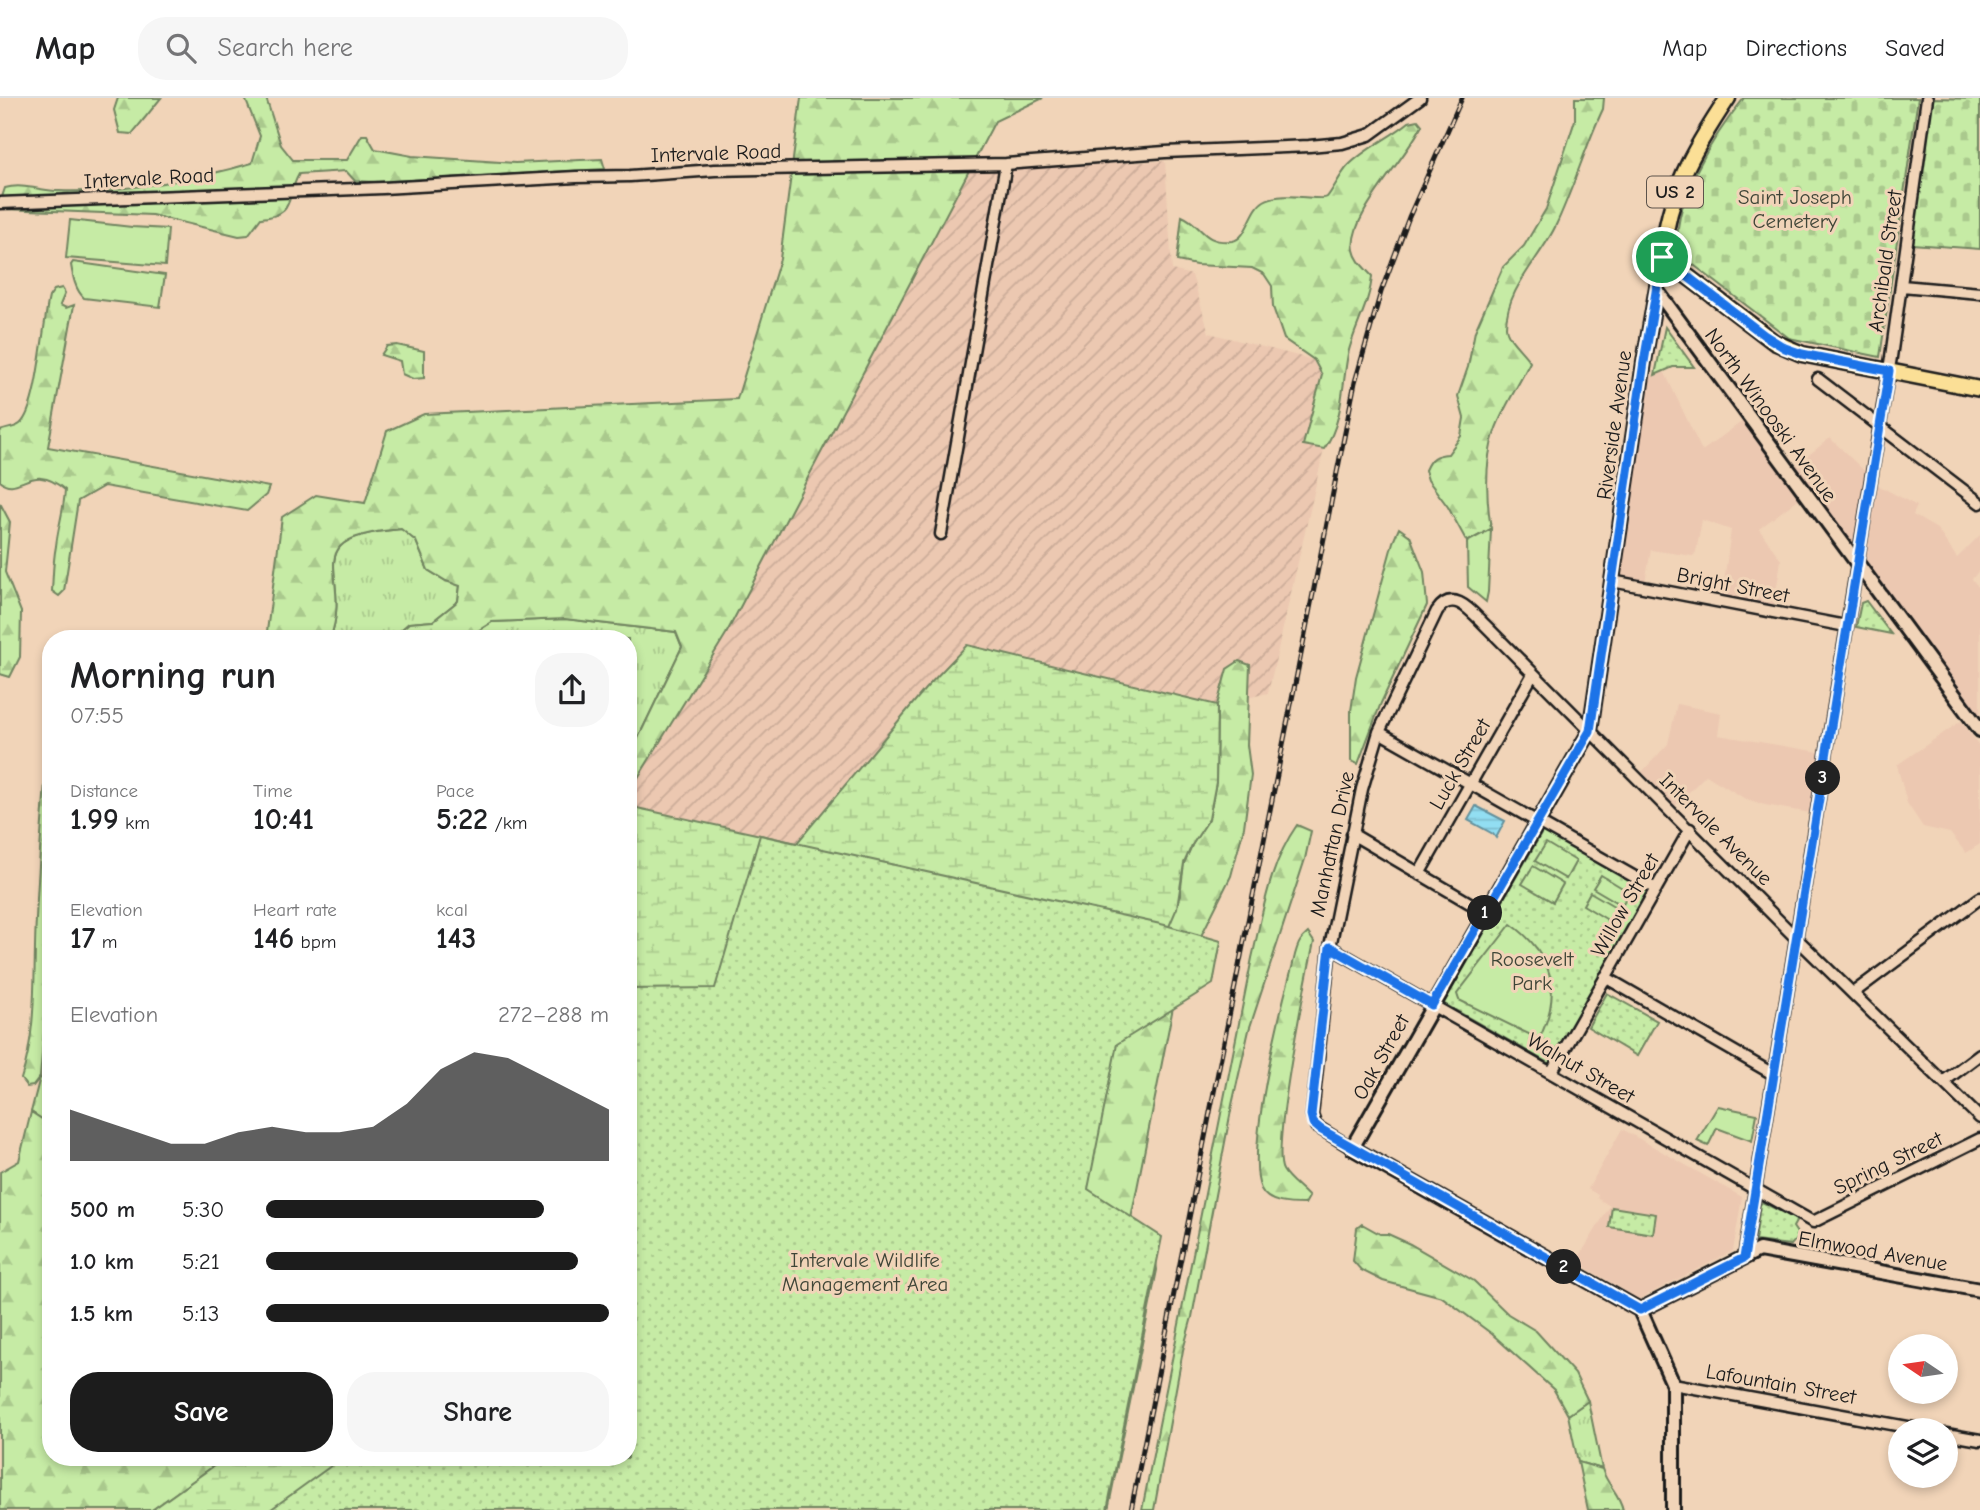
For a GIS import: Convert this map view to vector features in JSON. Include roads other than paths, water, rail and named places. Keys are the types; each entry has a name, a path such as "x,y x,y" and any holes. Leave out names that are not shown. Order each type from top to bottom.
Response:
{"main road":[{"name":"Riverside Avenue","path":"1662,257 1668,215 1677,186 1728,98"},
{"path":"1662,257 1785,348 1802,354 1980,390"}],"street":[{"name":"Intervale Road","path":"0,203 704,171 1006,164 1166,152 1285,148 1342,143 1369,135 1420,98"},
{"name":"Archibald Street","path":"1744,1258 1889,371 1927,98"},
{"path":"940,534 1006,164"},
{"name":"Riverside Avenue","path":"1590,731 1662,257"},
{"path":"1902,286 1980,293"},
{"name":"North Winooski Avenue","path":"1657,291 1980,730"},
{"path":"1818,379 1980,503"},
{"name":"Bright Street","path":"1612,582 1846,626"},
{"name":"Intervale Avenue","path":"1453,600 1467,607 1980,1118"},
{"name":"Manhattan Drive","path":"1453,600 1445,602 1437,611 1380,732 1364,781 1330,947 1311,1115 1313,1123 1352,1148 1640,1310"},
{"name":"Luck Street","path":"1419,874 1534,674"},
{"name":"Oak Street","path":"1352,1148 1590,731"},
{"path":"1380,732 1656,889"},
{"name":"Willow Street","path":"1551,1073 1690,829"},
{"path":"1352,834 1485,912"},
{"path":"1853,993 1980,898"},
{"name":"Walnut Street","path":"1330,947 1813,1222"},
{"path":"1605,978 1773,1074"},
{"path":"1943,1082 1980,1054"},
{"name":"Spring Street","path":"1813,1222 1980,1139"},
{"name":"Elmwood Avenue","path":"1744,1258 1759,1250 1980,1290"},
{"path":"1673,1510 1672,1384 1640,1310 1744,1258"},
{"name":"Lafountain Street","path":"1672,1384 1888,1423"},
{"path":"1958,1436 1980,1440"}],"water":[{"path":"1476,806 1505,821 1496,838 1468,820"}],"railway":[{"path":"1131,1510 1355,382 1381,292 1409,217 1462,98"}],"park label":[{"name":"Saint Joseph Cemetery","path":"1795,209"},
{"name":"Roosevelt Park","path":"1532,971"},
{"name":"Intervale Wildlife Management Area","path":"865,1272"}]}
